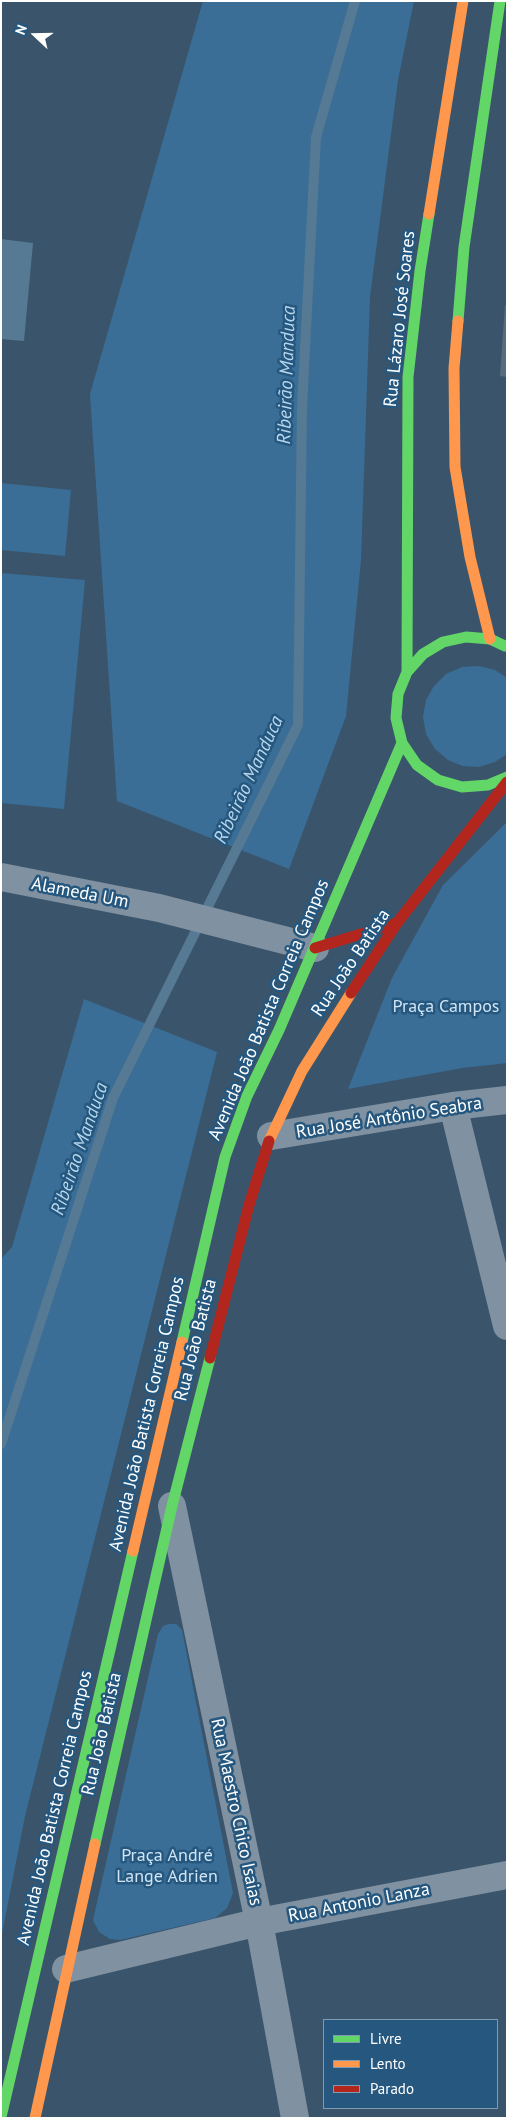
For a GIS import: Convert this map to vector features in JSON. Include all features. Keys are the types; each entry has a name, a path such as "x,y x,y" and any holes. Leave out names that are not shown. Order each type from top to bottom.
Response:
{"main road":[{"name":"Rua Lázaro José Soares","path":"407,672 408,377 420,271 463,1"},
{"path":"490,639 470,557 455,467 454,368 464,247 500,1"},
{"path":"507,646 490,639 466,636 443,642 423,654 407,672 398,694 396,718 402,743 417,765 438,780 462,787 488,786 507,778"},
{"name":"Avenida João Batista Correia Campos","path":"1,2117 225,1157 247,1096 279,1030 402,743"},
{"name":"Rua João Batista","path":"66,1969 172,1506 248,1205 271,1136 302,1071 370,963 398,923 507,782"},
{"path":"315,948 398,923"},
{"path":"34,2118 66,1969"}],"street":[{"name":"Alameda Um","path":"1,878 159,908 315,948"},
{"name":"Rua José Antônio Seabra","path":"271,1136 453,1106 507,1100"},
{"path":"453,1106 507,1326"},
{"name":"Rua Maestro Chico Isaias","path":"172,1506 259,1922 295,2118"},
{"name":"Rua Antonio Lanza","path":"66,1969 259,1922 507,1875"}],"green space":[{"path":"203,1 414,1 398,80 370,297 361,560 346,716 289,869 117,801 90,394"},
{"path":"1,483 71,490 65,556 1,550"},
{"path":"1,573 85,580 64,809 1,803"},
{"path":"479,666 495,670 507,678 507,754 495,762 479,767 463,766 448,760 435,749 426,734 423,717 426,700 434,686 446,674 462,667"},
{"name":"Praça Campos","path":"507,822 507,1063 462,1068 348,1089 392,978 443,885"},
{"path":"84,999 217,1052 25,1816 1,1939 1,1259 12,1247"},
{"name":"Praça André Lange Adrien","path":"176,1624 182,1630 233,1893 227,1908 215,1918 120,1940 110,1939 99,1932 93,1920 158,1634 163,1626"}],"shaded area":[{"path":"1,239 33,243 24,341 1,339"}],"building":[{"path":"505,305 507,306 507,377 500,376"}],"waterway":[{"name":"Ribeirão Manduca","path":"1,1444 113,1098 298,725 302,407 316,137 355,1"}],"traffic: fast":[{"path":"458,321 464,247 500,1"},
{"path":"407,672 408,377 420,271 429,214"},
{"path":"505,646 490,639 466,637 443,642 423,654 407,672 398,694 396,718 402,743 417,765 438,780 462,787 488,785 507,777"},
{"path":"182,1342 225,1157 247,1096 279,1030 402,743"},
{"path":"95,1844 172,1506 210,1358"},
{"path":"1,2117 133,1551"}],"traffic: slow":[{"path":"429,214 463,1"},
{"path":"458,321 454,368 455,467 470,557 490,639"},
{"path":"269,1141 302,1071 351,993"},
{"path":"133,1551 182,1342"},
{"path":"35,2118 95,1844"}],"traffic: jam":[{"path":"351,993 397,923 507,782"},
{"path":"315,948 397,923"},
{"path":"210,1358 249,1205 269,1141"}]}
